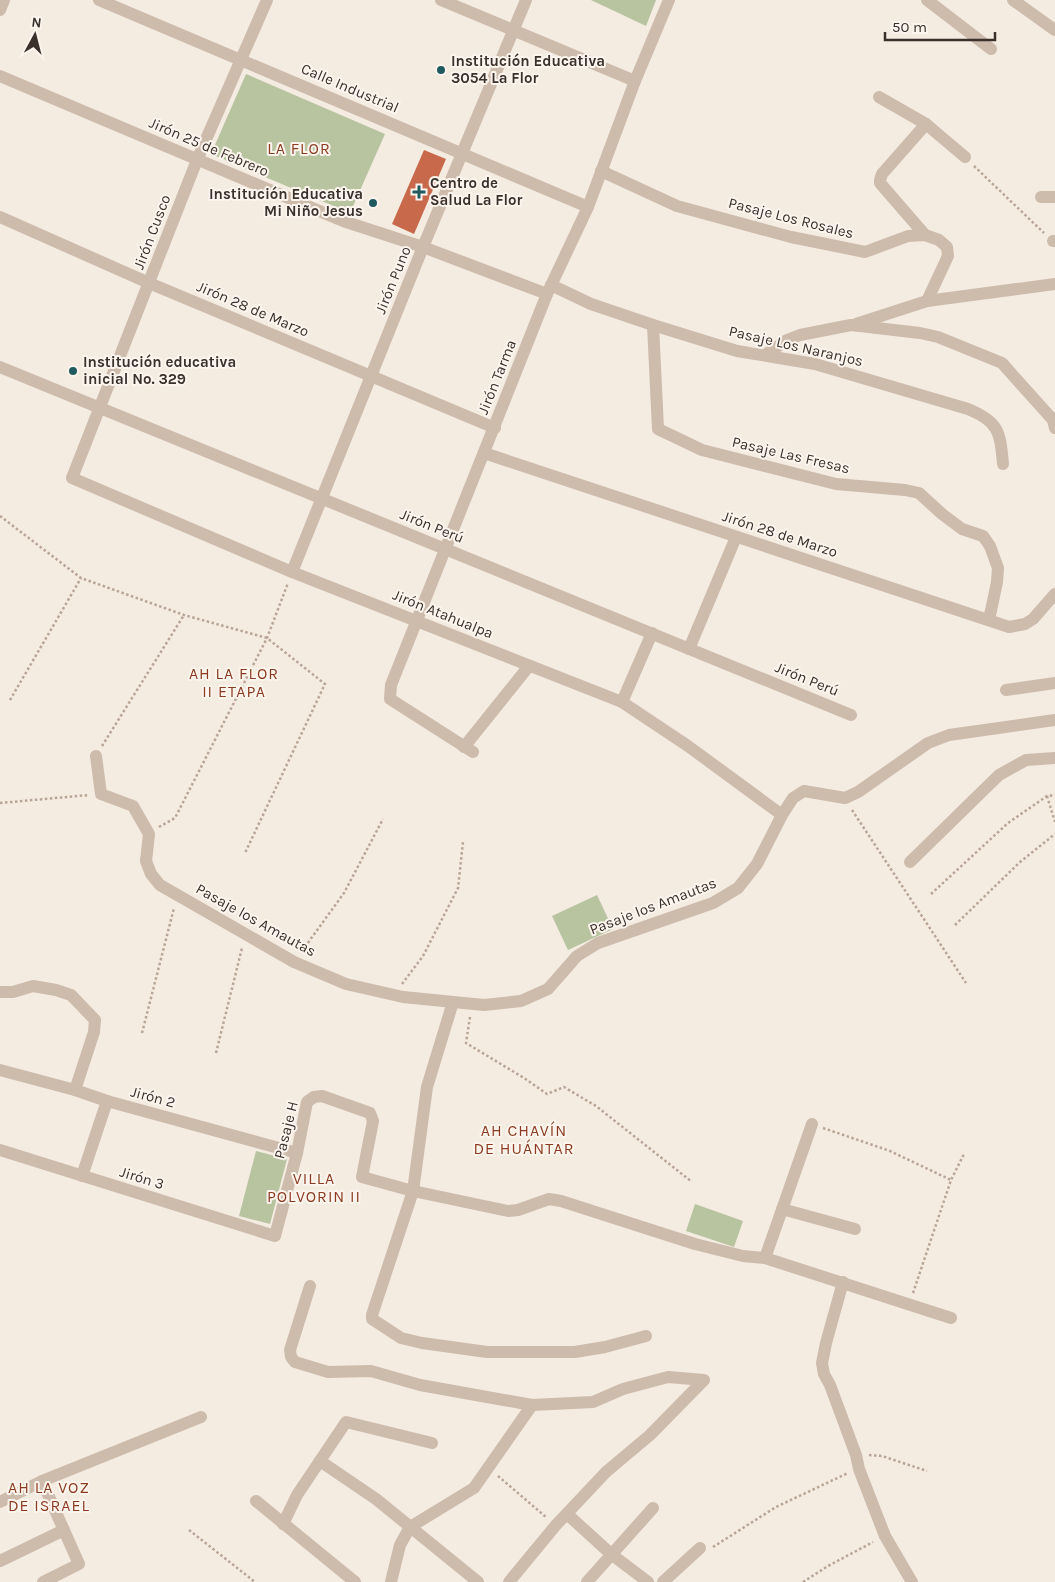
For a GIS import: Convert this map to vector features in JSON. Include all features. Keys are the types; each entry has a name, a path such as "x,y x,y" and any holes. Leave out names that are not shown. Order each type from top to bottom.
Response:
{"street":[{"path":"0,10 4,0"},
{"name":"Calle Industrial","path":"99,0 588,207"},
{"name":"Jirón Cusco","path":"72,478 197,160 267,0"},
{"path":"441,0 635,81"},
{"name":"Jirón Puno","path":"292,572 423,247 526,0"},
{"name":"Jirón Tarma","path":"529,666 468,749 390,699 390,685 549,290 588,207 635,81 669,0"},
{"path":"927,0 991,49"},
{"path":"1013,0 1055,30"},
{"name":"Jirón 25 de Febrero","path":"0,76 347,222 549,290"},
{"path":"879,97 926,124 964,157"},
{"path":"926,124 882,174 880,183 925,235 939,240 947,247 949,252 927,301"},
{"name":"Pasaje Los Rosales","path":"601,170 677,206 809,241 865,252 908,236 925,235"},
{"path":"1040,197 1055,197"},
{"name":"Jirón 28 de Marzo","path":"0,216 149,284 494,428"},
{"path":"765,355 787,340 800,335 851,325 927,301 1055,284"},
{"name":"Pasaje Los Naranjos","path":"549,290 653,325 737,350 815,364 968,408 984,415 994,425 1001,437 1003,464"},
{"name":"Pasaje Las Fresas","path":"653,325 658,429 702,450 836,484 919,493 962,529 983,536 990,546 998,568 997,582 988,620"},
{"path":"851,325 920,333 938,337 1002,363 1052,420 1055,428"},
{"name":"Jirón Perú","path":"0,366 851,715"},
{"name":"Jirón 28 de Marzo","path":"484,453 1009,627 1025,624 1033,619 1055,594"},
{"name":"Jirón Atahualpa","path":"72,478 292,572 622,702 688,746 782,815"},
{"path":"689,649 736,537"},
{"path":"622,702 652,633"},
{"path":"1006,690 1055,683"},
{"path":"845,798 858,792 928,743 949,736 1055,720"},
{"path":"96,756 101,794 133,806 148,834"},
{"path":"910,862 999,775 1026,760 1055,758"},
{"name":"Pasaje los Amautas","path":"148,834 146,861 150,874 160,885 294,962 346,984 393,995 484,1005 521,1001 548,989 577,956 598,943 704,906 738,888 757,864 782,815 793,798 804,791 845,798"},
{"path":"0,992 13,992 33,986 56,990 72,995 95,1020 94,1032 76,1090"},
{"path":"453,1002 428,1087 413,1191 372,1319 400,1338 487,1352 575,1352 605,1347 646,1336"},
{"name":"Jirón 2","path":"0,1070 297,1153"},
{"name":"Pasaje H","path":"276,1236 297,1153 307,1102 314,1097 322,1096 370,1113 373,1121 362,1177 413,1191"},
{"path":"82,1176 107,1101"},
{"path":"765,1258 812,1124"},
{"name":"Jirón 3","path":"0,1150 276,1236"},
{"path":"413,1191 508,1211 518,1210 549,1200 561,1201 695,1244 743,1256 765,1258 952,1318"},
{"path":"782,1209 855,1229"},
{"path":"842,1282 822,1363 824,1374 830,1385 856,1455 859,1469 886,1536 912,1582"},
{"path":"310,1286 290,1350 291,1357 295,1362 328,1372 371,1371 420,1385 532,1405 593,1402 623,1389 668,1377 704,1380 650,1435 606,1472 556,1525 510,1582"},
{"path":"391,1582 400,1545 410,1526 474,1488 532,1405"},
{"path":"0,1502 42,1481 201,1417"},
{"path":"283,1524 297,1495 346,1422 432,1443"},
{"path":"320,1461 410,1526 478,1582"},
{"path":"42,1481 79,1564 42,1582"},
{"path":"256,1501 355,1582"},
{"path":"587,1582 653,1508"},
{"path":"566,1514 611,1554 648,1582"},
{"path":"0,1561 64,1530"},
{"path":"663,1582 700,1548"}],"path":[{"path":"964,157 1054,241"},
{"path":"0,516 80,578 184,615 267,638 325,684 245,853"},
{"path":"148,834 175,818 267,638 292,572"},
{"path":"10,700 80,578"},
{"path":"96,756 184,615"},
{"path":"0,803 101,794"},
{"path":"931,894 1008,823 1047,796 1055,795"},
{"path":"1047,796 1055,822"},
{"path":"845,798 966,983"},
{"path":"294,962 344,893 383,819"},
{"path":"955,925 1020,862 1055,834"},
{"path":"393,995 423,956 458,888 463,842"},
{"path":"142,1032 177,895"},
{"path":"216,1053 246,934"},
{"path":"472,1003 466,1043 547,1094 564,1087 596,1106 692,1182"},
{"path":"812,1124 890,1151 951,1180"},
{"path":"909,1304 951,1180 964,1154"},
{"path":"856,1455 882,1456 927,1471"},
{"path":"489,1468 556,1525"},
{"path":"700,1548 712,1547 776,1507 859,1469"},
{"path":"189,1530 255,1582"},
{"path":"804,1582 828,1566 886,1536"}],"green space":[{"path":"591,0 656,0 646,26"},
{"path":"246,74 385,134 350,213 211,154"},
{"path":"597,895 613,929 568,950 552,916"},
{"path":"256,1151 287,1159 270,1224 239,1216"},
{"path":"695,1204 743,1221 734,1247 686,1231"}],"building":[{"name":"Centro de Salud La Flor","path":"424,150 446,159 414,234 392,224"}],"place":[{"name":"Institución Educativa 3054 La Flor","path":"441,70"},
{"name":"Centro de Salud La Flor","path":"419,192"},
{"name":"Institución Educativa Mi Niño Jesus","path":"373,203"},
{"name":"Institución educativa inicial No. 329","path":"73,371"}],"district":[{"name":"LA FLOR","path":"299,148"},
{"name":"AH LA FLOR II ETAPA","path":"234,682"},
{"name":"AH CHAVÍN DE HUÁNTAR","path":"524,1139"},
{"name":"VILLA POLVORIN II","path":"314,1187"},
{"name":"AH LA VOZ DE ISRAEL","path":"49,1496"}]}
